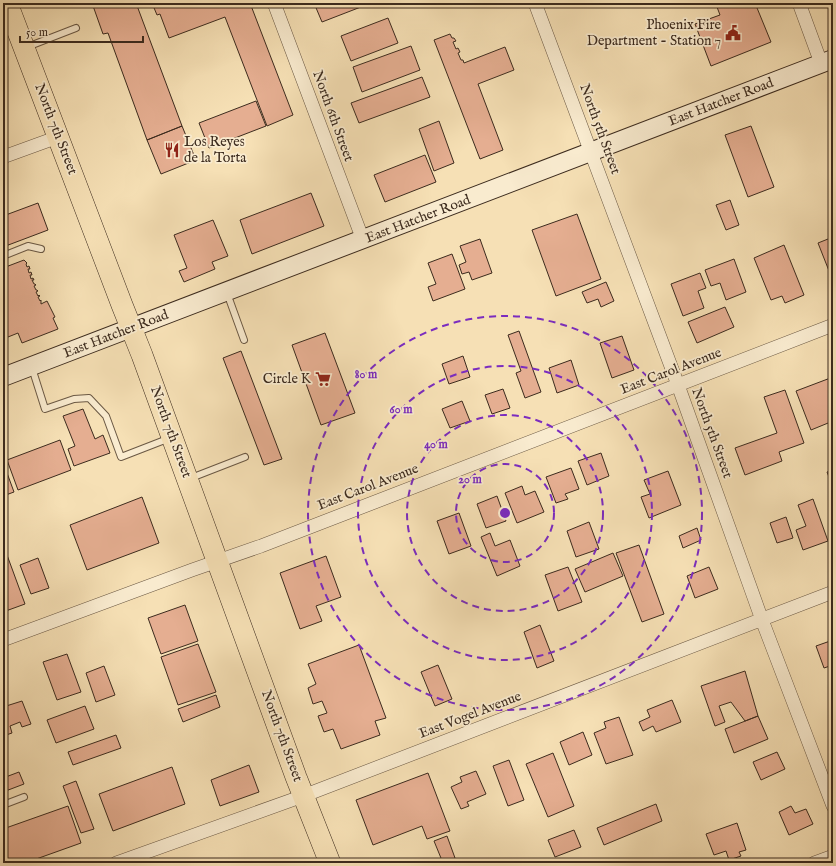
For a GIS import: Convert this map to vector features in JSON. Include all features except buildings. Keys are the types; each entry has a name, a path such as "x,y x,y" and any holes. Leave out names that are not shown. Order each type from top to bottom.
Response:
{"main road":[{"name":"North 7th Street","path":"7,3 132,329 303,796 330,863"}],"street":[{"name":"North 6th Street","path":"274,3 363,240"},
{"name":"North 5th Street","path":"535,3 678,385 762,620 833,806"},
{"path":"799,3 827,61"},
{"name":"East Hatcher Road","path":"3,377 132,329 827,61"},
{"path":"3,157 58,137"},
{"name":"East Carol Avenue","path":"3,640 268,543 833,325"},
{"name":"East Vogel Avenue","path":"116,863 303,796 833,592"},
{"path":"814,863 833,856"}],"lane":[{"path":"24,48 76,28"},
{"path":"3,256 28,246 41,249"},
{"path":"227,292 244,340"},
{"path":"32,366 45,408 74,399 88,398 106,416 121,457 172,437"},
{"path":"188,479 245,457"},
{"path":"3,804 24,797"}],"place":[{"name":"Phoenix Fire Department - Station 7","path":"733,33"},
{"name":"Los Reyes de la Torta","path":"172,150"},
{"name":"Circle K","path":"323,379"}]}
